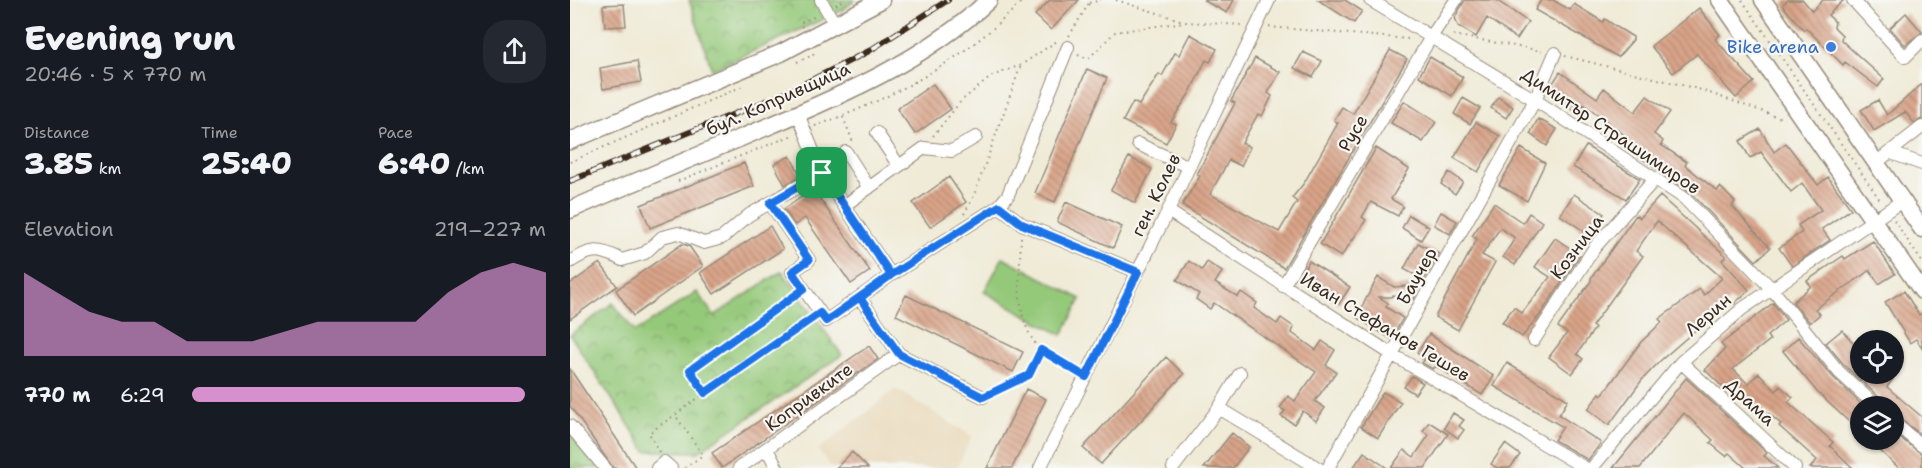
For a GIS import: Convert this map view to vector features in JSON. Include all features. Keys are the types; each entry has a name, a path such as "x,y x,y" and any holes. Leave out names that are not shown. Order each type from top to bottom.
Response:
{"main road":[{"path":"570,141 781,53 836,26 881,0"},
{"name":"бул. Копривщица","path":"570,210 798,114 899,64 958,25 988,0"},
{"path":"1720,0 1881,215 1922,291"},
{"path":"1764,0 1884,158 1902,201 1922,229"}],"street":[{"path":"821,0 836,26"},
{"name":"ген. Колев","path":"1044,467 1168,212 1254,26 1269,0"},
{"name":"Димитър Страшимиров","path":"1370,0 1430,34 1535,100 1684,198 1772,288 1839,372 1865,396"},
{"name":"Русе","path":"1283,286 1430,34 1456,0"},
{"path":"1853,0 1905,57 1922,40"},
{"path":"770,203 809,260 792,272 826,321 891,275 999,206 1008,195 1067,49"},
{"name":"Баучер","path":"1328,468 1535,100 1555,53"},
{"path":"798,114 822,173 891,275"},
{"path":"1884,158 1922,127"},
{"path":"877,132 899,166"},
{"path":"845,206 924,148 952,151 975,136"},
{"path":"1138,144 1189,167"},
{"path":"847,154 869,188"},
{"path":"1884,158 1922,164"},
{"path":"570,262 592,250 609,253 622,260 645,253 662,237 678,232 704,243 722,238 749,215 822,173"},
{"name":"Козница","path":"1534,340 1595,247 1655,179"},
{"name":"Лерин","path":"1592,468 1681,362 1742,309 1902,201"},
{"path":"999,206 1022,224 1138,272"},
{"name":"Иван Стефанов Гешев","path":"1168,212 1393,355 1586,468"},
{"path":"860,298 899,354 983,397"},
{"name":"Копривките","path":"739,468 899,354"},
{"name":"Драма","path":"1681,362 1795,468"},
{"path":"1173,468 1219,408 1240,373"},
{"path":"1219,408 1318,468"},
{"path":"570,426 605,468"},
{"path":"1904,431 1922,446"},
{"path":"767,449 777,468"}],"path":[{"path":"1091,0 1070,32 1067,49 1088,59 1116,32 1185,22 1417,40 1430,34 1555,53 1698,89 1787,120"},
{"path":"1088,4 1101,0"},
{"path":"1116,0 1185,22"},
{"path":"1742,0 1881,215 1922,262"},
{"path":"924,148 961,100 992,76 1021,65 1070,32"},
{"path":"788,66 810,56"},
{"path":"962,218 973,198 1021,65"},
{"path":"570,162 745,85"},
{"path":"843,117 854,144 847,154"},
{"path":"1022,224 1019,283 1025,327 1041,350 1086,377"},
{"path":"705,393 690,370 804,289"},
{"path":"664,466 649,433 820,313"},
{"path":"983,397 1029,375 1041,350"},
{"path":"675,415 703,455 685,468"}],"shaded area":[{"path":"896,389 972,436 957,468 832,468 818,450"}],"green space":[{"path":"689,0 855,0 843,10 712,70"},
{"path":"1003,257 1081,299 1062,335 984,292"},
{"path":"782,271 842,355 698,452 646,451 570,335 613,303 635,332 697,292 714,316"},
{"path":"570,434 599,468 570,468"}],"building":[{"path":"1050,0 1079,0 1051,30 1035,15"},
{"path":"1203,0 1234,0 1227,13"},
{"path":"1318,0 1345,0 1362,11 1354,23"},
{"path":"1465,0 1496,0 1528,22 1517,39 1487,18 1476,37 1458,26 1455,17"},
{"path":"1541,0 1553,0 1570,10 1574,4 1603,22 1605,19 1633,37 1633,40 1618,57 1535,10"},
{"path":"1788,0 1803,0 1812,11 1823,0 1844,0 1828,15 1835,22 1834,27 1842,35 1841,40 1884,79 1878,87 1845,62 1843,65 1806,28 1804,30 1782,5"},
{"path":"624,4 626,26 605,27 603,5"},
{"path":"1699,8 1720,35 1715,39 1754,82 1736,98 1697,54 1673,73 1651,46"},
{"path":"1906,13 1922,32 1905,45 1890,28"},
{"path":"1190,34 1217,49 1210,62 1206,60 1189,94 1171,122 1176,124 1166,143 1123,121 1133,102 1139,105 1159,74 1162,76 1175,53 1179,55"},
{"path":"1390,50 1407,59 1284,268 1182,205 1200,176 1197,174 1235,103 1231,101 1255,58 1280,72 1268,93 1272,96 1262,116 1258,114 1242,143 1250,147 1241,166 1229,160 1210,194 1279,232 1297,202 1292,198 1304,183 1338,123 1334,120 1342,107 1353,114"},
{"path":"1303,52 1322,61 1313,77 1294,68"},
{"path":"1430,57 1463,77 1452,96 1419,76"},
{"path":"637,61 641,82 603,89 600,68"},
{"path":"1087,69 1107,78 1055,202 1035,193"},
{"path":"1560,72 1597,98 1604,88 1635,112 1647,96 1670,112 1654,134 1663,141 1661,145 1687,162 1685,165 1717,191 1720,187 1735,202 1732,206 1770,248 1756,261 1690,192 1622,145 1627,137 1584,104 1577,113 1547,92"},
{"path":"933,84 951,109 915,134 897,109"},
{"path":"1922,84 1922,119 1914,123 1905,112 1874,131 1861,110 1878,100 1887,115"},
{"path":"1498,97 1513,107 1506,118 1491,108"},
{"path":"1463,98 1480,108 1470,124 1454,114"},
{"path":"1404,101 1436,122 1423,142 1391,123"},
{"path":"1538,119 1557,129 1547,146 1530,134"},
{"path":"1476,122 1500,136 1478,172 1454,158"},
{"path":"1760,129 1774,152 1786,143 1818,185 1828,177 1851,209 1822,229 1830,240 1792,266 1779,248 1802,232 1798,225 1821,210 1802,183 1791,192 1761,152 1750,158 1740,141"},
{"path":"1586,146 1640,179 1626,199 1573,167"},
{"path":"1376,148 1409,169 1391,199 1403,206 1398,216 1371,202 1362,217 1366,220 1341,257 1320,244"},
{"path":"1521,148 1545,163 1527,201 1499,185"},
{"path":"790,156 801,176 785,185 774,164"},
{"path":"1129,157 1152,169 1135,203 1111,190"},
{"path":"744,163 754,186 650,228 641,205"},
{"path":"1449,172 1463,182 1455,194 1441,184"},
{"path":"949,177 966,202 930,227 913,203"},
{"path":"813,189 870,271 851,284 805,218 795,225 784,209"},
{"path":"1574,194 1604,214 1590,235 1560,215"},
{"path":"1660,196 1726,256 1722,260 1749,290 1734,304 1730,300 1660,361 1642,380 1609,425 1588,409 1600,393 1602,395 1641,342 1662,322 1659,319 1700,289 1704,295 1722,278 1657,221 1636,251 1643,256 1592,326 1595,328 1577,354 1583,359 1572,374 1549,357 1567,333 1558,327 1591,278 1636,215 1640,218"},
{"path":"1066,202 1122,227 1113,248 1057,222"},
{"path":"1494,203 1523,223 1529,213 1542,222 1515,265 1503,257 1515,238 1500,228 1482,255 1495,262 1458,330 1435,317 1477,239 1472,236"},
{"path":"1441,212 1457,221 1450,234 1434,225"},
{"path":"1409,215 1429,227 1421,240 1402,228"},
{"path":"770,226 783,249 714,294 700,273"},
{"path":"1555,238 1580,255 1540,315 1522,337 1502,322 1514,307 1522,313 1550,277 1535,267"},
{"path":"1873,241 1895,274 1879,284 1870,270 1815,309 1820,314 1810,323 1793,302 1811,286 1807,281 1843,256 1845,259"},
{"path":"1418,243 1439,254 1424,280 1404,269"},
{"path":"682,244 689,246 703,266 633,316 616,290"},
{"path":"1189,261 1202,270 1207,262 1222,272 1215,283 1238,297 1241,292 1257,303 1254,308 1277,324 1281,318 1294,327 1292,333 1316,350 1322,341 1335,350 1326,365 1336,372 1315,401 1325,408 1316,421 1303,411 1294,424 1281,416 1285,411 1280,408 1288,396 1295,401 1316,372 1214,303 1210,309 1196,299 1199,294 1177,280"},
{"path":"1309,261 1350,287 1339,304 1299,277"},
{"path":"600,263 617,286 570,319 570,284"},
{"path":"1378,277 1394,287 1419,285 1414,299 1393,295 1379,297 1388,303 1386,307 1403,318 1391,339 1356,317"},
{"path":"1904,291 1919,315 1922,313 1922,348 1916,339 1910,343 1885,302"},
{"path":"906,295 1023,352 1013,372 896,315"},
{"path":"1773,303 1786,320 1767,336 1770,340 1733,369 1748,384 1759,373 1776,391 1780,386 1793,397 1788,402 1833,442 1830,446 1853,468 1810,468 1817,460 1779,426 1781,424 1755,402 1752,404 1733,385 1727,391 1705,370 1725,349 1721,344"},
{"path":"1842,330 1850,339 1850,371 1845,366 1826,343"},
{"path":"1429,334 1494,376 1482,395 1436,366 1433,369 1422,363 1425,359 1417,353"},
{"path":"1798,337 1853,396 1850,396 1850,423 1818,393 1783,351"},
{"path":"869,346 878,359 722,468 712,453"},
{"path":"1166,357 1184,374 1101,464 1083,448"},
{"path":"1507,363 1568,400 1559,415 1601,443 1588,460 1554,440 1563,427 1494,386"},
{"path":"570,369 636,468 613,468 570,406"},
{"path":"1412,376 1423,383 1415,394 1404,387"},
{"path":"1686,378 1767,453 1764,456 1778,468 1746,468 1729,453 1726,456 1710,443 1713,440 1684,413 1640,468 1613,468"},
{"path":"1865,384 1889,384 1887,387 1898,396 1878,396"},
{"path":"1026,389 1046,399 1012,468 987,468"},
{"path":"1383,392 1401,402 1378,438 1361,427"},
{"path":"1904,402 1922,417 1922,435 1904,422"},
{"path":"1453,413 1464,420 1459,426 1464,430 1458,438 1444,428"},
{"path":"1429,422 1448,434 1425,468 1391,468 1404,450 1414,457 1429,435 1423,431"},
{"path":"1232,433 1249,447 1233,468 1204,468"},
{"path":"1904,441 1922,454 1922,468 1899,468 1879,450 1904,450"},
{"path":"1505,444 1520,455 1510,468 1497,468 1491,464"},
{"path":"852,452 868,468 836,468"},
{"path":"1364,452 1387,468 1353,468"}],"railway":[{"path":"570,181 788,92 869,51 948,0"}],"place":[{"name":"Bike arena","path":"1831,47"}],"route":[{"path":"822,173 770,203 809,260 792,272 804,289 690,370 705,393 820,313 826,321 891,275 999,206 1022,224 1138,272 1086,377 1041,350 1029,375 983,397 899,354 860,298 891,275 822,173"}]}
